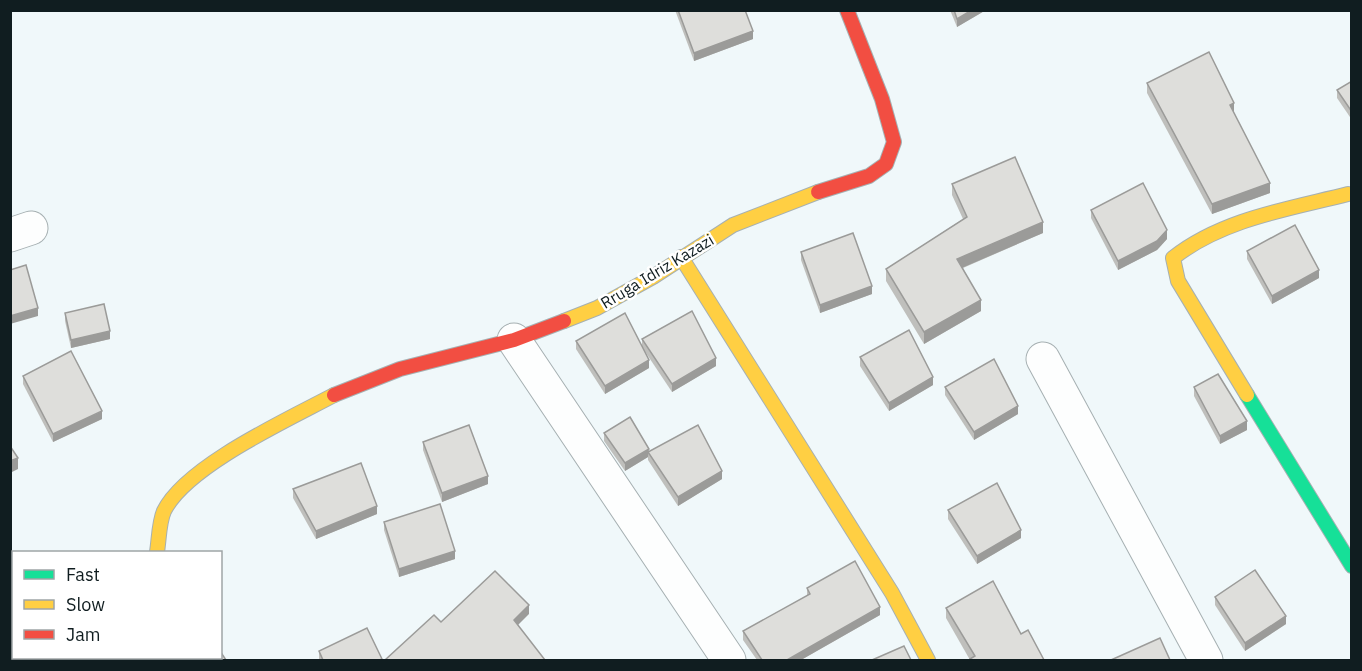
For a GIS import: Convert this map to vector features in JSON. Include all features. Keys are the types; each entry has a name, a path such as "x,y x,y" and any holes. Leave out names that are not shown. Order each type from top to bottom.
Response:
{"street":[{"name":"Rruga Idriz Kazazi","path":"157,551 163,513 173,496 197,474 277,425 344,390 400,369 514,340 597,308 653,277 733,225 838,184 869,176 886,164 894,142 882,99 847,10"},
{"path":"1348,194 1215,232 1184,247 1173,258 1173,267 1178,281 1352,566"},
{"path":"681,257 892,593 928,660"},
{"path":"514,340 729,660"},
{"path":"1043,359 1206,660"}],"building":[{"path":"678,10 745,10 753,31 694,53"},
{"path":"954,10 972,10 957,19"},
{"path":"1209,52 1234,103 1230,105 1270,183 1212,204 1147,83"},
{"path":"1352,81 1352,112 1337,90"},
{"path":"1015,157 1043,222 957,259 981,300 924,332 886,269 967,217 952,184"},
{"path":"1143,183 1167,230 1157,241 1118,261 1091,210"},
{"path":"1295,225 1319,270 1272,296 1247,251"},
{"path":"853,233 872,286 820,305 801,252"},
{"path":"26,265 38,308 10,316 10,270"},
{"path":"104,304 110,331 71,340 65,313"},
{"path":"692,311 716,358 672,384 642,339"},
{"path":"625,313 649,360 605,386 576,341"},
{"path":"909,330 933,377 889,403 860,357"},
{"path":"71,351 102,411 53,434 23,376"},
{"path":"994,359 1018,406 974,432 945,387"},
{"path":"1218,374 1247,421 1220,436 1194,387"},
{"path":"630,417 649,449 625,463 604,433"},
{"path":"469,425 488,476 442,493 423,442"},
{"path":"698,425 722,471 678,497 648,452"},
{"path":"10,446 18,458 10,461"},
{"path":"361,463 377,506 316,531 293,489"},
{"path":"997,483 1021,530 977,556 948,510"},
{"path":"440,504 455,551 399,569 384,522"},
{"path":"855,561 880,607 787,660 762,660 743,631 810,594 807,588"},
{"path":"1255,570 1286,616 1245,643 1215,597"},
{"path":"495,571 529,605 514,620 545,660 385,660 434,615 441,622"},
{"path":"993,581 1021,634 1028,630 1044,660 970,659 975,656 946,608"},
{"path":"367,628 382,659 323,660 319,651"},
{"path":"1160,638 1170,660 1111,660"},
{"path":"904,646 911,660 872,660"},
{"path":"222,654 226,660 135,660 222,659"}],"traffic: fast":[{"path":"1247,395 1352,566"}],"traffic: slow":[{"path":"564,321 597,308 653,277 733,225 818,192"},
{"path":"1247,395 1178,281 1173,258 1192,245 1234,225 1348,194"},
{"path":"681,257 892,593 928,660"},
{"path":"157,551 162,515 176,494 194,477 240,445 334,395"}],"traffic: jam":[{"path":"818,192 869,176 886,164 894,142 882,99 847,10"},
{"path":"334,395 400,369 514,340 564,321"}]}
